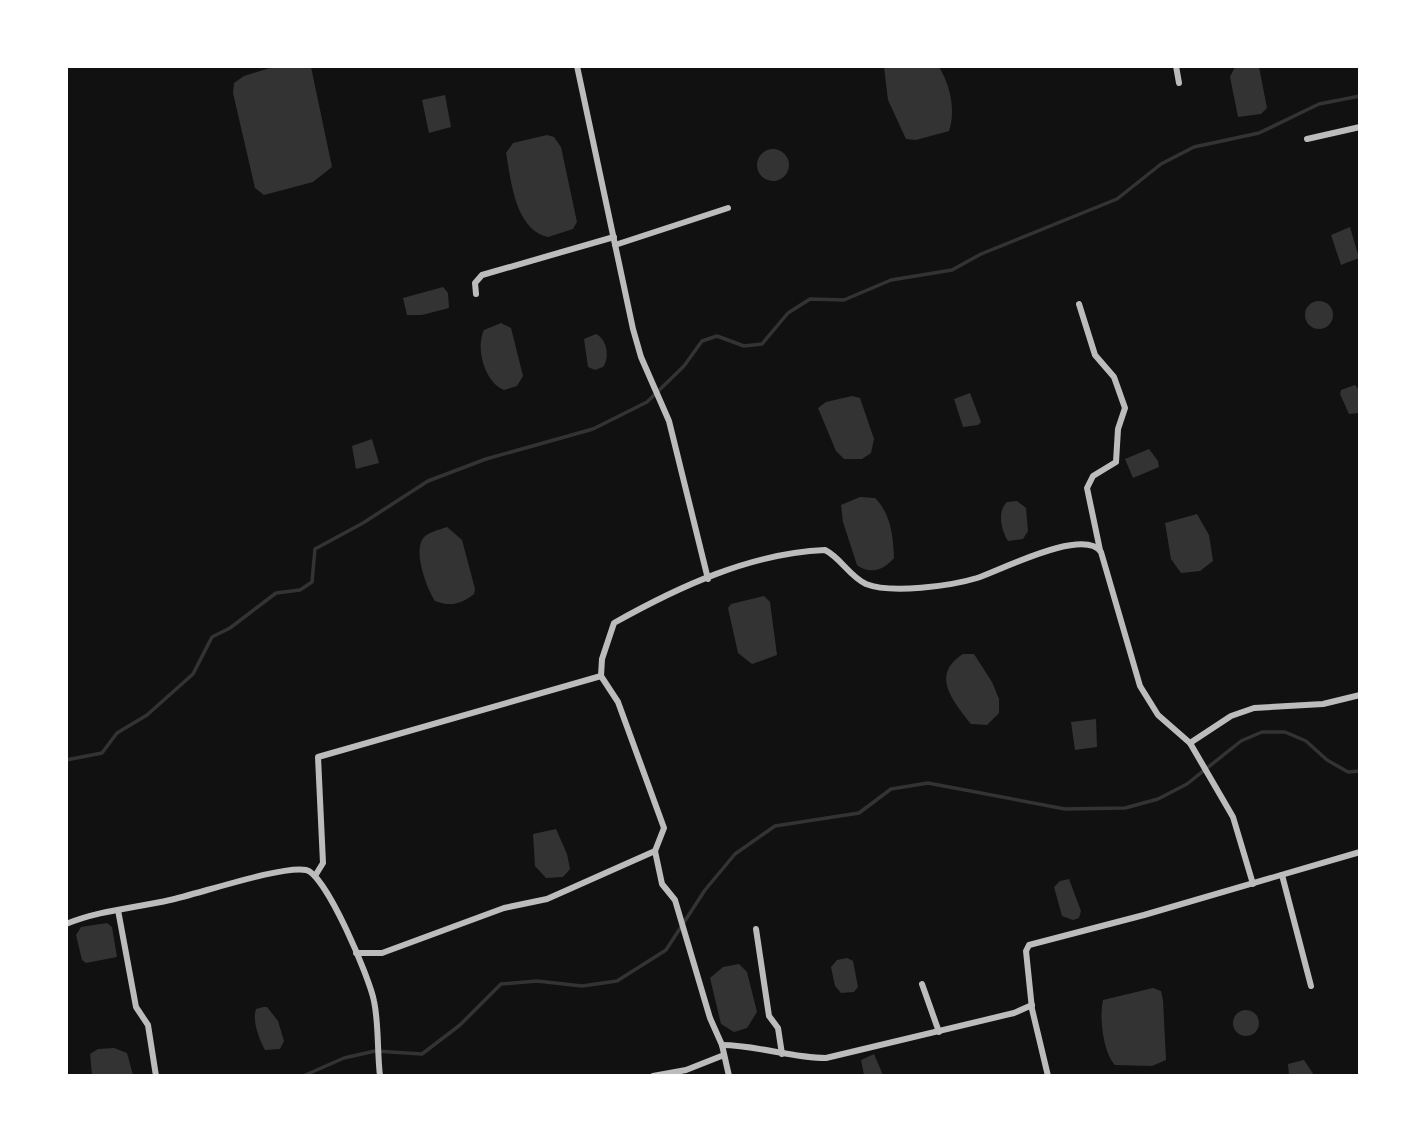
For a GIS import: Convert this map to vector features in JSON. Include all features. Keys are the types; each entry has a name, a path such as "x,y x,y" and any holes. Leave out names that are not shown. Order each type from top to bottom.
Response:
{"street":[{"path":"577,66 633,329 651,381 664,405 708,579"},
{"path":"1176,66 1179,83"},
{"path":"1307,139 1360,127"},
{"path":"615,245 728,208"},
{"path":"476,294 475,283 482,275 614,237"},
{"path":"1079,304 1096,355 1114,377 1125,408 1118,429 1116,462 1093,476 1087,488 1101,552 1140,686 1158,715 1189,743 1233,817 1253,884"},
{"path":"729,1076 722,1045 710,1018 675,900 662,884 655,851 664,828 618,702 601,676 602,659 614,623 667,593 767,557 825,550 867,584 896,588 976,578 1082,542 1096,546 1101,552"},
{"path":"315,876 323,863 318,757 601,676"},
{"path":"1189,743 1231,716 1254,708 1315,705 1360,695"},
{"path":"356,953 382,953 504,908 547,899 655,851"},
{"path":"1048,1076 1032,1005 1026,950 1029,944 1253,884 1360,852"},
{"path":"66,924 86,916 306,870 315,876 356,953 375,1004 380,1076"},
{"path":"1283,875 1311,986"},
{"path":"118,910 136,1007 148,1025 156,1076"},
{"path":"756,929 769,1016 778,1028 782,1054"},
{"path":"922,984 939,1032"},
{"path":"722,1045 741,1045 782,1054 826,1058 1014,1013 1032,1005"},
{"path":"653,1076 685,1070 724,1055"}],"shaded area":[{"path":"276,66 311,67 332,167 313,182 264,195 255,188 233,93 234,83 244,76"},
{"path":"884,67 939,67 951,98 949,131 916,140 906,139 888,100"},
{"path":"1235,67 1259,67 1267,108 1261,114 1238,117 1230,77"},
{"path":"445,95 451,127 429,133 422,100"},
{"path":"547,135 554,137 561,147 577,222 573,229 548,237 528,225 516,202 506,153 513,143"},
{"path":"773,149 784,154 789,165 784,176 773,181 762,176 757,165 762,154"},
{"path":"1350,227 1359,258 1341,265 1331,235"},
{"path":"443,287 448,293 449,308 422,315 407,315 403,298"},
{"path":"1319,301 1329,305 1333,315 1329,325 1319,329 1309,325 1305,315 1309,305"},
{"path":"501,323 511,328 523,376 517,386 504,390 497,386 487,373 481,355 481,337 484,330"},
{"path":"596,334 603,340 607,354 603,367 595,370 588,367 584,339"},
{"path":"1355,385 1359,390 1359,413 1349,414 1340,394 1341,390"},
{"path":"970,393 981,422 963,427 954,399"},
{"path":"852,396 860,398 874,439 871,453 862,459 844,459 836,451 818,408 826,402"},
{"path":"372,439 379,463 356,469 352,446"},
{"path":"1149,449 1159,467 1133,478 1125,459"},
{"path":"860,497 875,498 885,511 890,526 894,558 877,570 867,570 857,565 843,522 841,505"},
{"path":"1017,501 1026,508 1028,531 1023,539 1008,541 1003,532 1002,510 1007,502"},
{"path":"1197,514 1209,535 1213,561 1200,571 1181,573 1171,559 1165,523"},
{"path":"447,527 462,540 475,589 474,594 451,604 435,601 420,562 420,546 424,537"},
{"path":"764,596 770,602 777,655 752,664 738,653 728,608 731,604"},
{"path":"963,654 974,654 992,682 999,699 999,713 987,725 971,724 948,688 948,671 953,662"},
{"path":"1096,719 1097,747 1075,750 1071,722"},
{"path":"556,829 567,854 570,869 563,877 546,878 535,866 533,834"},
{"path":"1069,879 1081,911 1079,918 1073,920 1062,916 1054,887 1060,881"},
{"path":"107,923 112,927 117,957 86,963 82,960 76,935 81,927"},
{"path":"847,958 853,961 858,987 854,992 841,993 835,986 831,967 837,960"},
{"path":"739,964 747,972 757,1012 747,1028 734,1032 721,1024 710,978 723,967"},
{"path":"1153,988 1161,991 1163,1000 1166,1060 1152,1066 1115,1065 1103,1034 1103,1000"},
{"path":"267,1007 278,1021 284,1041 280,1049 265,1050 260,1041 255,1014 256,1009"},
{"path":"1246,1010 1255,1014 1259,1023 1255,1032 1246,1036 1237,1032 1233,1023 1237,1014"},
{"path":"114,1048 127,1053 133,1075 92,1075 90,1054 98,1049"},
{"path":"874,1054 883,1075 864,1075 861,1060"},
{"path":"1304,1060 1314,1075 1289,1075 1288,1064"}],"waterway":[{"path":"66,760 102,753 117,733 147,715 193,674 212,637 230,628 276,593 300,590 312,582 315,549 363,523 428,481 486,459 593,429 647,402 684,366 702,341 717,336 744,346 762,344 788,313 810,299 844,300 891,280 952,270 981,254 1117,199 1161,164 1194,147 1259,133 1319,104 1360,96"},
{"path":"303,1076 344,1058 375,1051 422,1054 460,1025 501,984 537,981 582,986 617,981 666,950 705,890 735,854 775,826 859,813 891,789 928,783 1065,809 1125,808 1158,799 1187,784 1241,741 1262,732 1285,732 1306,741 1327,760 1348,772 1360,771"}]}
